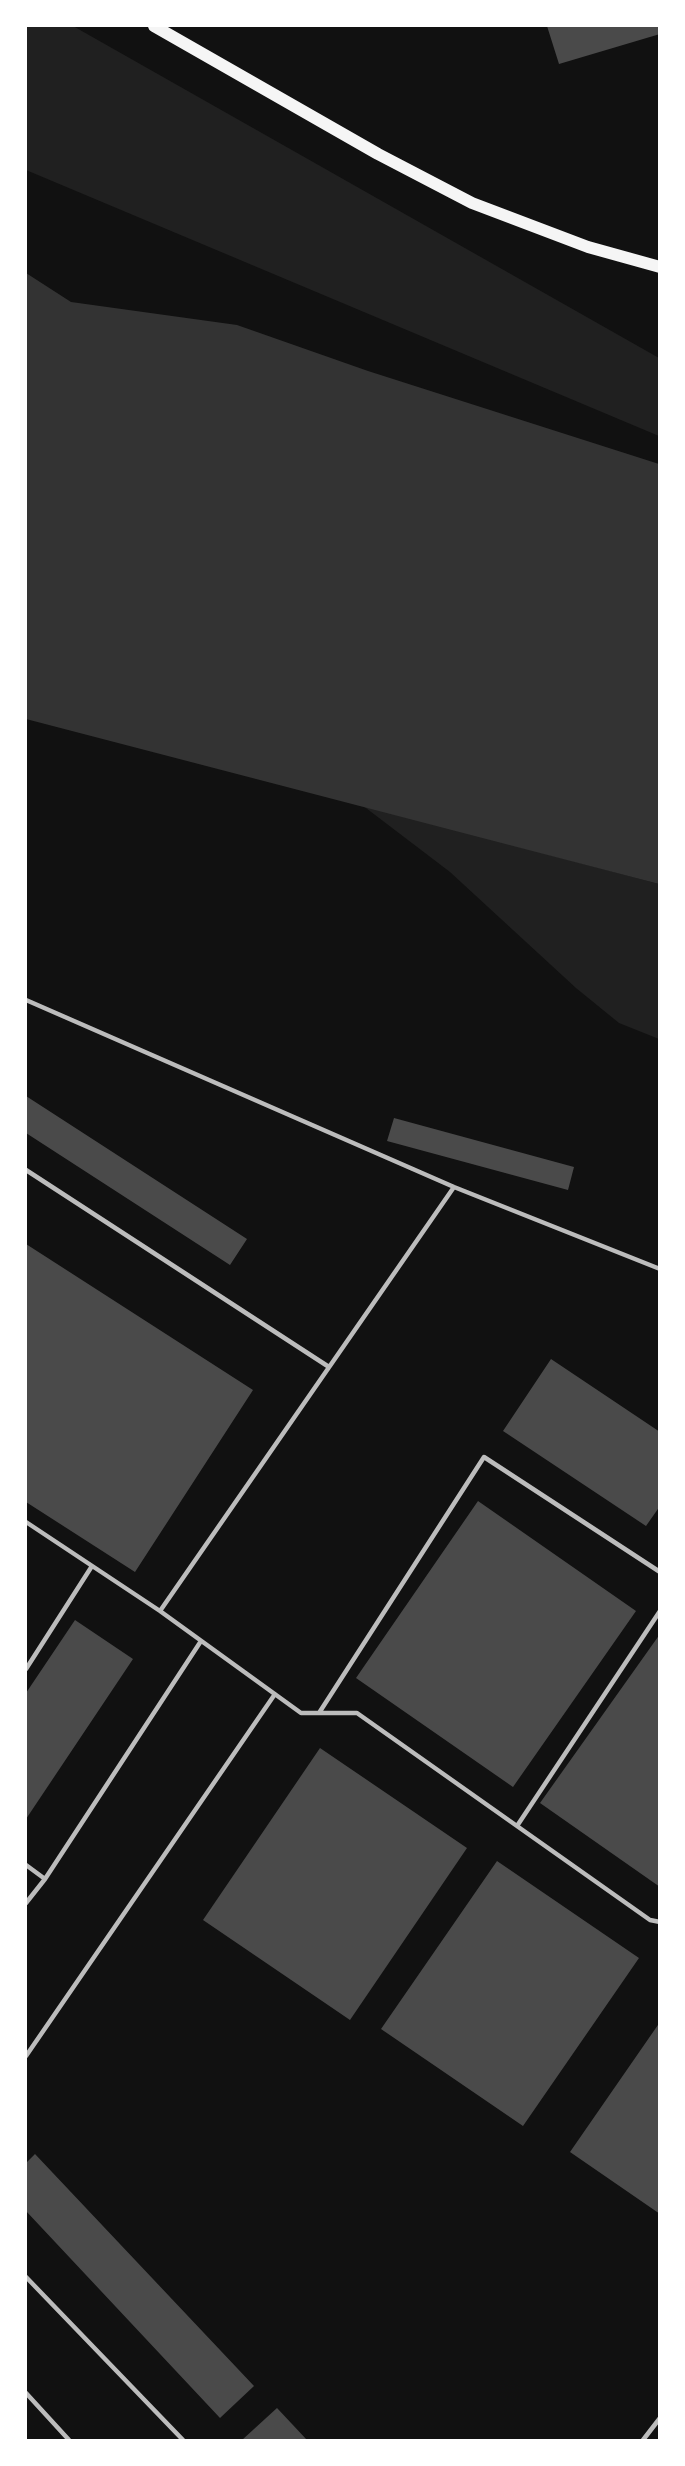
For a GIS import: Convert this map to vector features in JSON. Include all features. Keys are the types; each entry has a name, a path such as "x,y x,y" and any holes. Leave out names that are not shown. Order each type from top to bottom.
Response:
{"main road":[{"path":"154,26 378,154 472,203 588,247 660,267"}],"lane":[{"path":"26,1000 454,1188 660,1269"},
{"path":"26,1170 329,1367"},
{"path":"160,1611 454,1188"},
{"path":"319,1713 484,1457 660,1572"},
{"path":"26,1522 160,1611 302,1713 357,1713 650,1920 660,1922"},
{"path":"26,1668 92,1566"},
{"path":"517,1826 660,1611"},
{"path":"26,1903 45,1879 201,1641"},
{"path":"26,2056 275,1694"},
{"path":"26,1865 45,1879"},
{"path":"26,2277 183,2440"},
{"path":"26,2393 69,2440"},
{"path":"643,2440 660,2418"}],"shaded area":[{"path":"26,26 73,26 659,358 659,436 26,170"},
{"path":"26,273 71,302 237,325 368,371 659,464 659,884 26,719"},
{"path":"362,805 659,884 659,1039 619,1023 576,988 450,872"}],"building":[{"path":"547,26 660,26 660,34 559,64"},
{"path":"26,1096 247,1239 230,1265 26,1133"},
{"path":"394,1118 574,1167 568,1190 387,1141"},
{"path":"26,1244 253,1390 135,1572 26,1502"},
{"path":"551,1359 660,1432 660,1506 646,1526 503,1431"},
{"path":"478,1501 636,1611 513,1787 356,1678"},
{"path":"75,1620 133,1659 26,1819 26,1693"},
{"path":"660,1634 660,1887 540,1803"},
{"path":"320,1748 467,1848 350,2020 203,1920"},
{"path":"497,1861 639,1958 523,2126 381,2029"},
{"path":"660,2022 660,2214 570,2152"},
{"path":"35,2154 254,2386 220,2418 26,2211 26,2163"},
{"path":"277,2408 307,2440 242,2440"}]}
